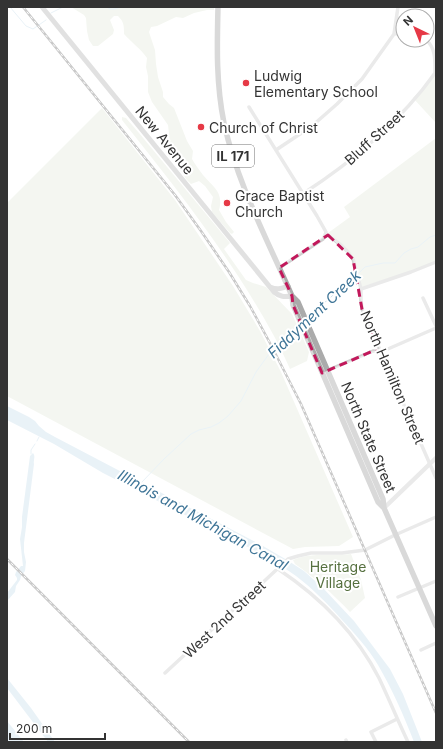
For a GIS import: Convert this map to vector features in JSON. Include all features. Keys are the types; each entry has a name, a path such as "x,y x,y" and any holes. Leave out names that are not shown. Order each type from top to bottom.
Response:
{"main road":[{"name":"New Avenue","path":"42,7 274,292 279,296 292,296"},
{"name":"North State Street","path":"218,7 218,69 220,99 227,134 239,174 288,286 292,296 295,312 383,499 384,508"},
{"path":"270,287 282,289 288,286"},
{"name":"North State Street","path":"292,296 298,302 310,330 324,372"},
{"name":"IL 171","path":"384,508 436,626"}],"street":[{"path":"276,150 312,126 362,79 394,34 398,7"},
{"path":"432,48 434,53 436,73"},
{"name":"Bluff Street","path":"304,193 354,157 387,128 436,73"},
{"path":"249,107 304,193 326,232 323,239 279,268"},
{"name":"North Hamilton Street","path":"325,235 332,237 348,252 353,259 361,289 362,309 436,478"},
{"path":"361,289 436,262"},
{"path":"324,372 373,351 381,352 436,327 423,298"},
{"path":"384,508 436,458"},
{"name":"West 2nd Street","path":"165,674 288,559 311,553 365,550 436,517"},
{"path":"278,569 292,578 318,600 338,618 350,633 379,678 408,742"},
{"path":"398,597 436,581"},
{"path":"421,650 436,643"},
{"path":"376,742 371,732 397,720"}],"highlighted area":[{"path":"328,235 353,259 362,309 381,352 373,351 322,373 293,305 292,296 279,268"}],"green space":[{"path":"71,7 214,7 214,10 194,13 183,18 176,17 157,26 151,27 149,32 155,50 158,77 163,92 163,97 174,108 187,141 193,151 192,159 217,190 220,199 219,210 234,232 232,234 212,212 211,206 213,197 205,186 199,181 191,184 175,162 177,152 170,143 168,125 152,102 148,92 148,76 146,67 147,58 124,34 123,22 118,16 114,16 110,20 114,30 113,34 98,46 93,46 89,40 86,18 84,15"},
{"path":"436,74 436,123 413,98"},
{"path":"102,108 175,200 233,286 260,331 281,372 353,537 339,546 305,547 293,549 7,396 7,203"},
{"path":"122,117 126,118 139,133 230,243 224,249 246,280 266,287 292,314 309,352 307,361 290,369 258,307 222,252 163,172 122,120"},
{"path":"436,138 436,261 362,287 350,253 340,242 328,233 350,217 344,207"},
{"name":"Heritage Village","path":"351,554 361,580 365,598 350,612 324,586 295,564 293,560 314,555"}],"water":[{"name":"Illinois and Michigan Canal","path":"7,406 29,417 46,432 55,437 263,546 304,571 323,588 354,621 390,669 403,694 422,742 414,742 393,693 370,653 331,608 302,581 271,559 103,473 54,444 7,420"},
{"path":"33,453 34,464 24,543 26,562 25,571 16,586 15,592 7,601 7,593 17,580 15,575 16,572 21,566 23,566 20,539 30,456"},
{"path":"7,678 55,742 48,742 7,688"},
{"path":"7,721 24,742 7,742"}],"waterway":[{"path":"10,7 26,26 33,29 46,20"},
{"path":"51,13 63,7"},
{"path":"107,7 113,9 123,7"},
{"name":"Fiddyment Creek","path":"359,273 365,267 383,263 395,263 404,253 418,247 430,237 436,235"},
{"name":"Fiddyment Creek","path":"307,317 356,275"},
{"name":"Fiddyment Creek","path":"142,482 191,434 211,427 228,416 241,401 256,372 269,354 299,325"},
{"path":"37,441 39,437"},
{"path":"31,454 31,450 35,444"}],"railway":[{"path":"23,7 175,195 229,272 250,306 301,404 436,713"},
{"path":"7,559 189,742"}],"place":[{"name":"Ludwig Elementary School","path":"246,83"},
{"name":"Church of Christ","path":"201,127"},
{"name":"Grace Baptist Church","path":"227,203"}]}
